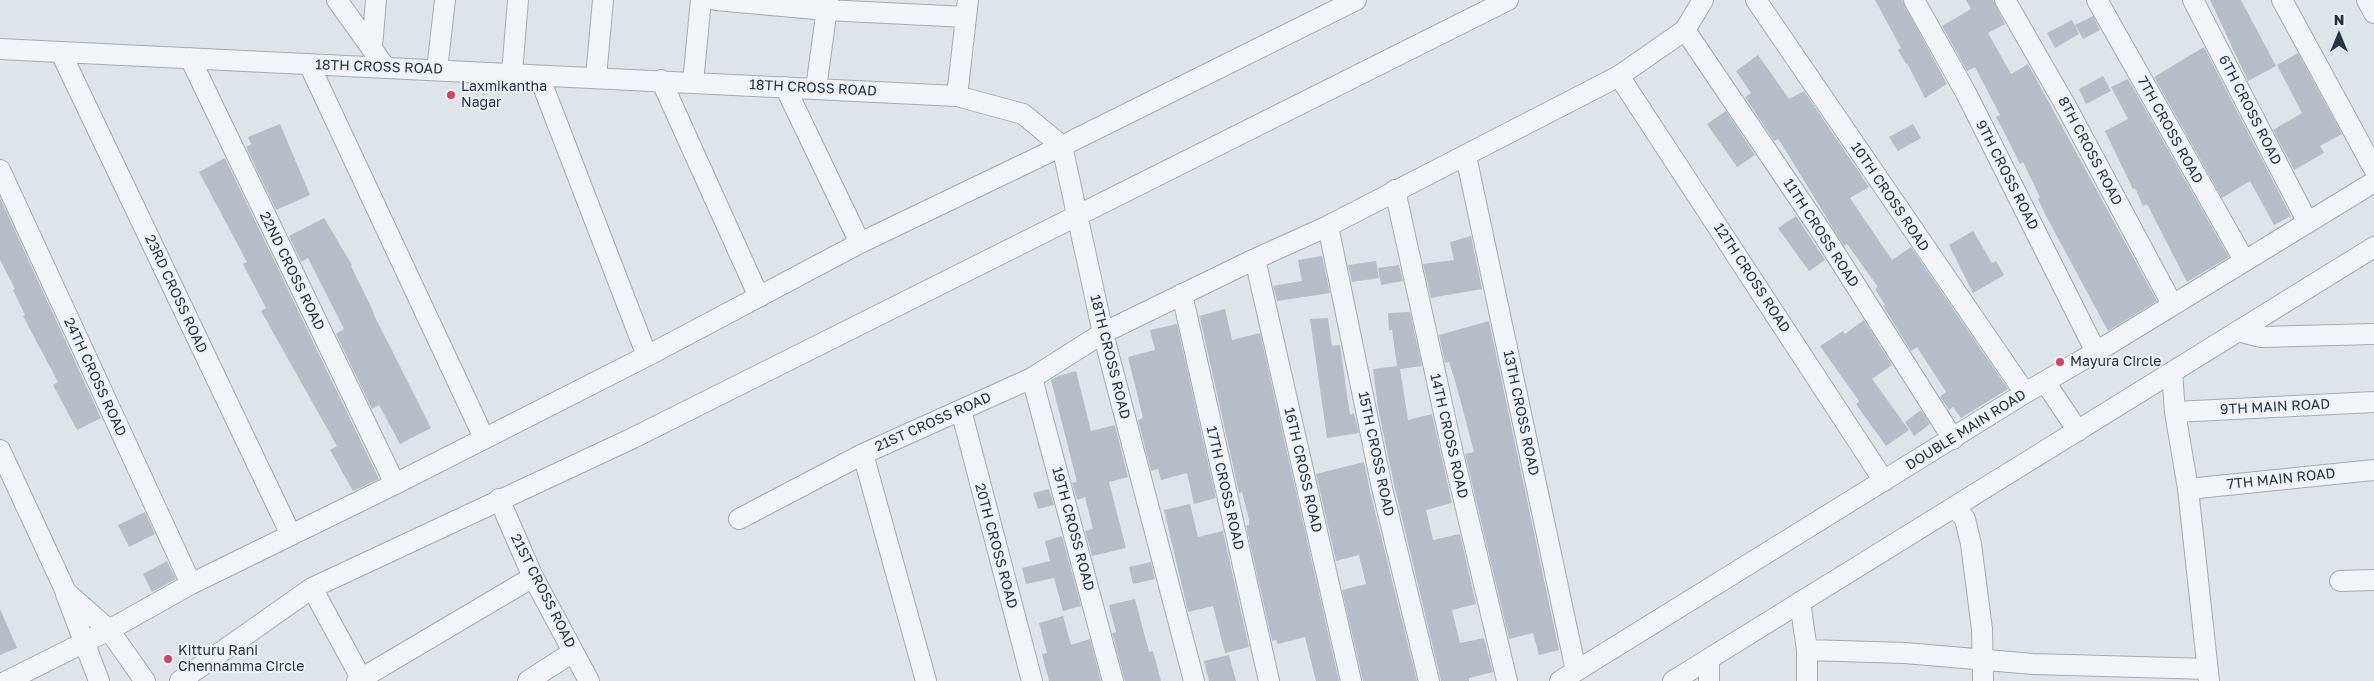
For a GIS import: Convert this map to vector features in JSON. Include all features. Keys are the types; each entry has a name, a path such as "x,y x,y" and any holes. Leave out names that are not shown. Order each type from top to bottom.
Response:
{"street":[{"path":"337,0 385,67"},
{"path":"372,47 376,0"},
{"path":"437,70 445,0"},
{"path":"512,73 518,0"},
{"path":"596,77 602,0"},
{"path":"693,82 700,0"},
{"path":"716,0 967,9 957,96"},
{"path":"7,681 109,630 190,584 395,484 647,356 860,243 1062,146 1356,0"},
{"path":"180,681 312,588 633,438 1508,0"},
{"path":"1684,30 1703,0"},
{"name":"10TH CROSS ROAD","path":"1756,0 2025,393"},
{"name":"9TH CROSS ROAD","path":"1914,0 1966,93 2096,352"},
{"name":"8TH CROSS ROAD","path":"2006,0 2067,108 2172,304"},
{"name":"7TH CROSS ROAD","path":"2097,0 2244,260"},
{"name":"6TH CROSS ROAD","path":"2193,0 2307,221"},
{"path":"2282,0 2374,169"},
{"path":"2367,0 2374,13"},
{"path":"816,89 827,5"},
{"name":"21ST CROSS ROAD","path":"926,681 863,454 1032,378 1103,333 1254,258 1328,226 1466,156 1619,76 1684,30"},
{"name":"11TH CROSS ROAD","path":"1684,30 1823,234 1953,439"},
{"name":"18TH CROSS ROAD","path":"0,49 957,96 1023,114 1062,146 1103,333 1194,681"},
{"name":"23RD CROSS ROAD","path":"61,53 291,535"},
{"name":"22ND CROSS ROAD","path":"190,58 395,484"},
{"path":"309,64 484,438"},
{"path":"539,76 647,356"},
{"name":"12TH CROSS ROAD","path":"1619,76 1884,481"},
{"path":"661,80 759,297"},
{"path":"785,87 860,243"},
{"name":"13TH CROSS ROAD","path":"1466,156 1568,676"},
{"name":"24TH CROSS ROAD","path":"0,170 190,584"},
{"name":"DOUBLE MAIN ROAD","path":"1568,676 2025,393 2096,352 2307,221 2374,182"},
{"name":"14TH CROSS ROAD","path":"1396,190 1453,454 1507,681"},
{"name":"15TH CROSS ROAD","path":"1328,226 1382,488 1429,681"},
{"path":"1673,681 2374,247"},
{"name":"16TH CROSS ROAD","path":"1254,258 1350,681"},
{"path":"2350,262 2374,260"},
{"name":"17TH CROSS ROAD","path":"1182,294 1269,681"},
{"path":"2238,331 2261,337 2374,334"},
{"path":"1807,650 1905,653 1984,671 2156,669 2209,675 2188,489 2175,412 2172,372"},
{"name":"19TH CROSS ROAD","path":"1032,378 1113,681"},
{"path":"2045,382 2078,431"},
{"name":"9TH MAIN ROAD","path":"2175,412 2374,402"},
{"name":"20TH CROSS ROAD","path":"960,410 1032,681"},
{"path":"0,450 66,592 99,681"},
{"path":"738,519 863,454"},
{"name":"7TH MAIN ROAD","path":"2188,489 2374,470"},
{"name":"21ST CROSS ROAD","path":"499,499 533,577 589,681"},
{"path":"1955,507 1965,519 1971,544 1984,671"},
{"path":"312,588 359,680 533,577"},
{"path":"2340,581 2374,580"},
{"path":"66,592 109,630 144,681"},
{"path":"1800,602 1807,650 1807,681"},
{"path":"528,681 573,652"},
{"path":"1709,659 1709,681"}],"building":[{"path":"1875,0 1902,0 1947,84 1925,98 1898,50 1901,48"},
{"path":"1966,0 1993,0 2005,24 1988,33 2011,74 2028,64 2157,301 2108,331 2045,214 2038,199 2040,197 2023,162 2020,164 1996,117 2000,115 1975,67 1967,71 1942,26 1971,9"},
{"path":"2210,0 2241,0 2276,66 2248,81"},
{"path":"2093,16 2100,30 2083,39 2075,25"},
{"path":"2072,20 2079,34 2055,48 2047,33"},
{"path":"2204,47 2291,216 2274,225 2250,181 2222,198 2154,77"},
{"path":"2298,53 2342,134 2320,146 2324,153 2294,170 2273,130 2302,113 2277,65"},
{"path":"1758,55 1789,99 1804,91 1869,187 1850,198 1892,260 1911,247 2008,389 1961,418 1953,407 1949,410 1940,397 1946,392 1917,347 1911,351 1883,306 1885,305 1875,289 1878,287 1847,244 1844,246 1781,143 1778,139 1774,141 1745,97 1751,93 1736,71"},
{"path":"2103,76 2111,91 2086,104 2079,89"},
{"path":"2128,79 2229,257 2187,282 2147,204 2143,206 2135,188 2133,189 2105,131 2128,119 2111,87"},
{"path":"1726,111 1755,155 1737,167 1707,124"},
{"path":"280,124 310,195 276,210 246,147 251,144 248,137"},
{"path":"1913,124 1921,138 1898,151 1889,137"},
{"path":"225,158 379,479 353,491 330,450 337,446 261,311 266,308 243,264 247,262 199,172"},
{"path":"0,198 101,418 77,430 53,385 58,382 23,316 25,315 13,290 15,289 0,260"},
{"path":"1796,216 1825,260 1809,271 1778,228"},
{"path":"324,218 352,265 373,313 431,428 400,444 379,405 372,409 336,334 344,329 308,258 301,262 289,236"},
{"path":"1973,231 1992,263 1996,261 2004,275 1973,293 1949,245"},
{"path":"1471,236 1482,289 1431,298 1423,264 1454,260 1450,242"},
{"path":"1322,256 1330,293 1277,301 1273,286 1302,281 1298,260"},
{"path":"1376,261 1379,278 1352,282 1348,265"},
{"path":"1399,265 1403,281 1381,285 1378,268"},
{"path":"1225,309 1232,340 1260,333 1339,681 1316,681 1305,637 1278,644 1276,640 1272,641 1246,526 1249,525 1249,520 1242,492 1239,493 1199,316"},
{"path":"1410,312 1422,366 1400,369 1408,420 1432,414 1452,503 1426,510 1433,540 1460,534 1476,604 1452,610 1460,643 1484,638 1493,672 1469,678 1469,681 1441,681 1394,485 1378,408 1373,369 1397,366 1392,330 1389,330 1388,313"},
{"path":"1328,318 1332,346 1340,345 1350,415 1354,413 1359,433 1327,438 1310,319"},
{"path":"1864,320 1892,365 1872,379 1909,430 1886,446 1856,404 1859,401 1820,346 1843,331 1845,334"},
{"path":"1489,321 1559,650 1539,655 1533,633 1509,639 1465,454 1474,452 1449,362 1445,363 1439,335"},
{"path":"1177,324 1216,498 1194,504 1187,473 1161,480 1158,469 1151,471 1138,420 1143,418 1128,357 1155,350 1150,330"},
{"path":"1076,371 1091,431 1115,425 1128,477 1109,482 1126,548 1092,556 1085,531 1093,529 1085,497 1077,500 1072,483 1077,482 1051,380"},
{"path":"1921,410 1930,424 1914,436 1905,422"},
{"path":"1364,462 1417,681 1363,681 1342,590 1366,584 1359,555 1336,561 1316,474"},
{"path":"1049,489 1054,505 1038,509 1033,493"},
{"path":"1190,504 1198,537 1223,531 1249,647 1225,653 1213,606 1188,612 1164,510"},
{"path":"145,512 155,534 129,547 118,525"},
{"path":"1062,536 1081,606 1063,611 1054,578 1026,584 1022,568 1050,561 1045,541"},
{"path":"167,561 176,579 152,592 143,574"},
{"path":"1151,562 1155,579 1133,584 1129,567"},
{"path":"1135,599 1149,652 1153,651 1161,681 1125,681 1112,633 1116,632 1109,605"},
{"path":"0,609 17,648 0,655"},
{"path":"1063,616 1071,645 1090,639 1101,681 1049,681 1042,654 1047,653 1039,623"},
{"path":"1229,655 1236,681 1209,681 1204,661"}],"place":[{"name":"Laxmikantha Nagar","path":"451,95"},
{"name":"Mayura Circle","path":"2060,362"},
{"name":"Kitturu Rani Chennamma Circle","path":"168,659"}]}
